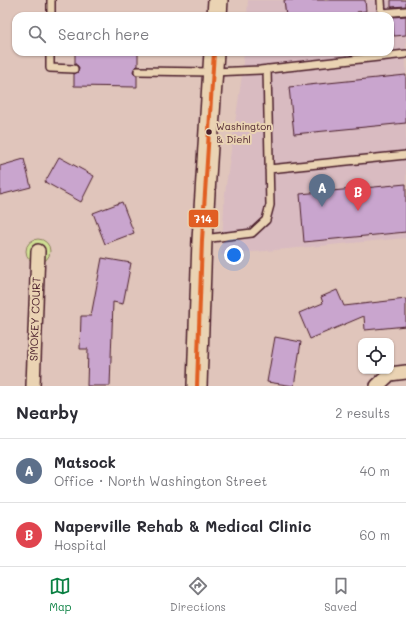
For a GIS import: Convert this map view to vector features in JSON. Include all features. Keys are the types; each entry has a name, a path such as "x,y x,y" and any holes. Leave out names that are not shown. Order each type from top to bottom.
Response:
{"main road":[{"path":"217,12 218,0"},
{"path":"197,386 202,240 214,56"}],"street":[{"name":"SMOKEY COURT","path":"32,386 38,251"},
{"path":"377,386 390,374 406,372"}],"lane":[{"path":"51,0 51,12"},
{"path":"381,0 382,12"},
{"path":"394,13 406,11"},
{"path":"394,54 406,54"},
{"path":"50,56 50,68 74,69"},
{"path":"138,71 213,72 267,69 370,56"},
{"path":"202,240 252,232 266,220 270,205 267,69"},
{"path":"269,169 406,155"}],"shaded area":[{"path":"248,0 406,0 406,238 221,255 225,192 244,56 394,56 394,12 247,12"}],"green space":[{"path":"38,239 46,243 50,251 46,259 38,263 30,259 26,251 30,243"}],"building":[{"path":"284,0 365,0 366,11 357,12 286,12"},
{"path":"391,0 406,0 406,6 391,7"},
{"path":"406,16 406,35 394,36 394,17"},
{"path":"75,56 138,56 138,66 135,67 133,71 137,76 137,87 74,86 74,74 78,72 79,69 75,64"},
{"path":"406,75 406,123 294,134 289,87"},
{"path":"59,157 94,176 81,202 45,182"},
{"path":"24,159 31,187 0,195 0,166"},
{"path":"406,184 406,232 304,242 300,194"},
{"path":"122,202 134,233 105,244 93,213"},
{"path":"102,258 131,263 123,304 113,302 110,386 87,386 88,349 80,349 81,316 91,316"},
{"path":"337,290 344,306 406,299 406,326 365,330 364,316 310,339 299,313 323,303 321,297"},
{"path":"275,337 301,342 294,386 267,382"}],"transit line":[{"name":"714","path":"197,386 202,240 214,56"}],"place":[{"name":"Washington & Diehl","path":"209,132"},
{"name":"Matsock","path":"322,207"},
{"name":"Naperville Rehab & Medical Clinic","path":"358,211"}]}
